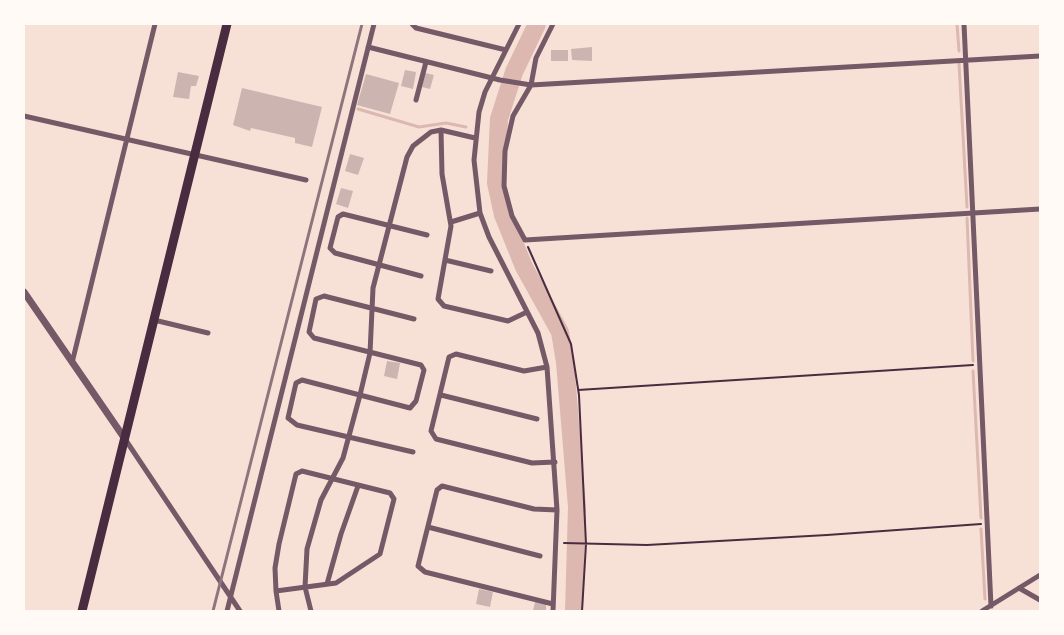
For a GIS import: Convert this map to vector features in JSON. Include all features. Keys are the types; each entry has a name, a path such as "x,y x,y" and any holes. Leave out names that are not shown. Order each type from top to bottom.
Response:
{"highway":[{"path":"82,611 227,24"}],"street":[{"path":"72,363 155,24"},
{"path":"227,611 374,24"},
{"path":"412,24 416,28 506,50"},
{"path":"519,24 492,78 479,112 474,160 480,213 489,237 538,333 547,367 557,510 553,611"},
{"path":"552,24 536,58 532,85 513,116 505,150 504,186 512,216 525,240 1040,209"},
{"path":"964,24 991,606"},
{"path":"368,47 520,85 1040,56"},
{"path":"416,100 426,62"},
{"path":"24,116 306,180"},
{"path":"311,611 306,587 307,548 321,500 343,458 360,395 370,353 373,288 410,151 421,138 441,130 475,138"},
{"path":"441,130 442,174 451,222 438,299 444,306 508,321 527,312"},
{"path":"451,222 480,213"},
{"path":"422,276 335,253 330,248 338,217 343,214 427,235"},
{"path":"445,260 491,270"},
{"path":"24,292 240,611"},
{"path":"413,452 296,425 288,418 296,383 302,380 410,408 416,401 424,370 421,365 314,338 309,332 316,299 324,296 414,319"},
{"path":"154,320 208,333"},
{"path":"547,367 524,371 456,354 450,357 431,431 436,439 532,463 555,462"},
{"path":"441,395 537,419"},
{"path":"276,591 336,583 380,554 394,499 390,493 302,471 296,474 275,568 276,591 279,611"},
{"path":"327,584 341,534 358,486"},
{"path":"553,604 425,572 418,566 437,490 442,486 534,509 557,510"},
{"path":"428,527 540,556"},
{"path":"982,611 1040,575"},
{"path":"1019,588 1040,600"}],"path":[{"path":"525,240 559,312 571,344 578,390 586,544 582,611"},
{"path":"578,390 981,365"},
{"path":"560,543 656,545 988,523"}],"building":[{"path":"592,47 592,61 572,60 571,49"},
{"path":"551,50 568,50 568,61 551,61"},
{"path":"405,70 416,72 413,89 401,86"},
{"path":"178,72 199,76 196,86 191,86 189,99 173,97"},
{"path":"425,73 434,75 430,89 422,87"},
{"path":"366,74 399,83 390,114 357,105"},
{"path":"242,88 322,107 312,147 295,143 295,138 251,128 250,131 233,125"},
{"path":"350,154 364,158 358,175 345,171"},
{"path":"341,188 353,191 348,208 336,204"},
{"path":"387,361 400,363 397,379 384,376"},
{"path":"479,589 493,592 490,607 476,604"},
{"path":"535,602 546,604 546,611 533,611"}],"waterway":[{"path":"537,24 514,72 499,119 496,183 503,215 524,267 560,332 565,362 577,507 574,611"},
{"path":"957,24 959,51"},
{"path":"959,64 967,207"},
{"path":"358,109 419,127 446,123 466,127"},
{"path":"491,133 497,135"},
{"path":"967,218 973,361"},
{"path":"973,371 981,518"},
{"path":"981,529 985,599"}],"railway":[{"path":"213,611 362,24"}]}
